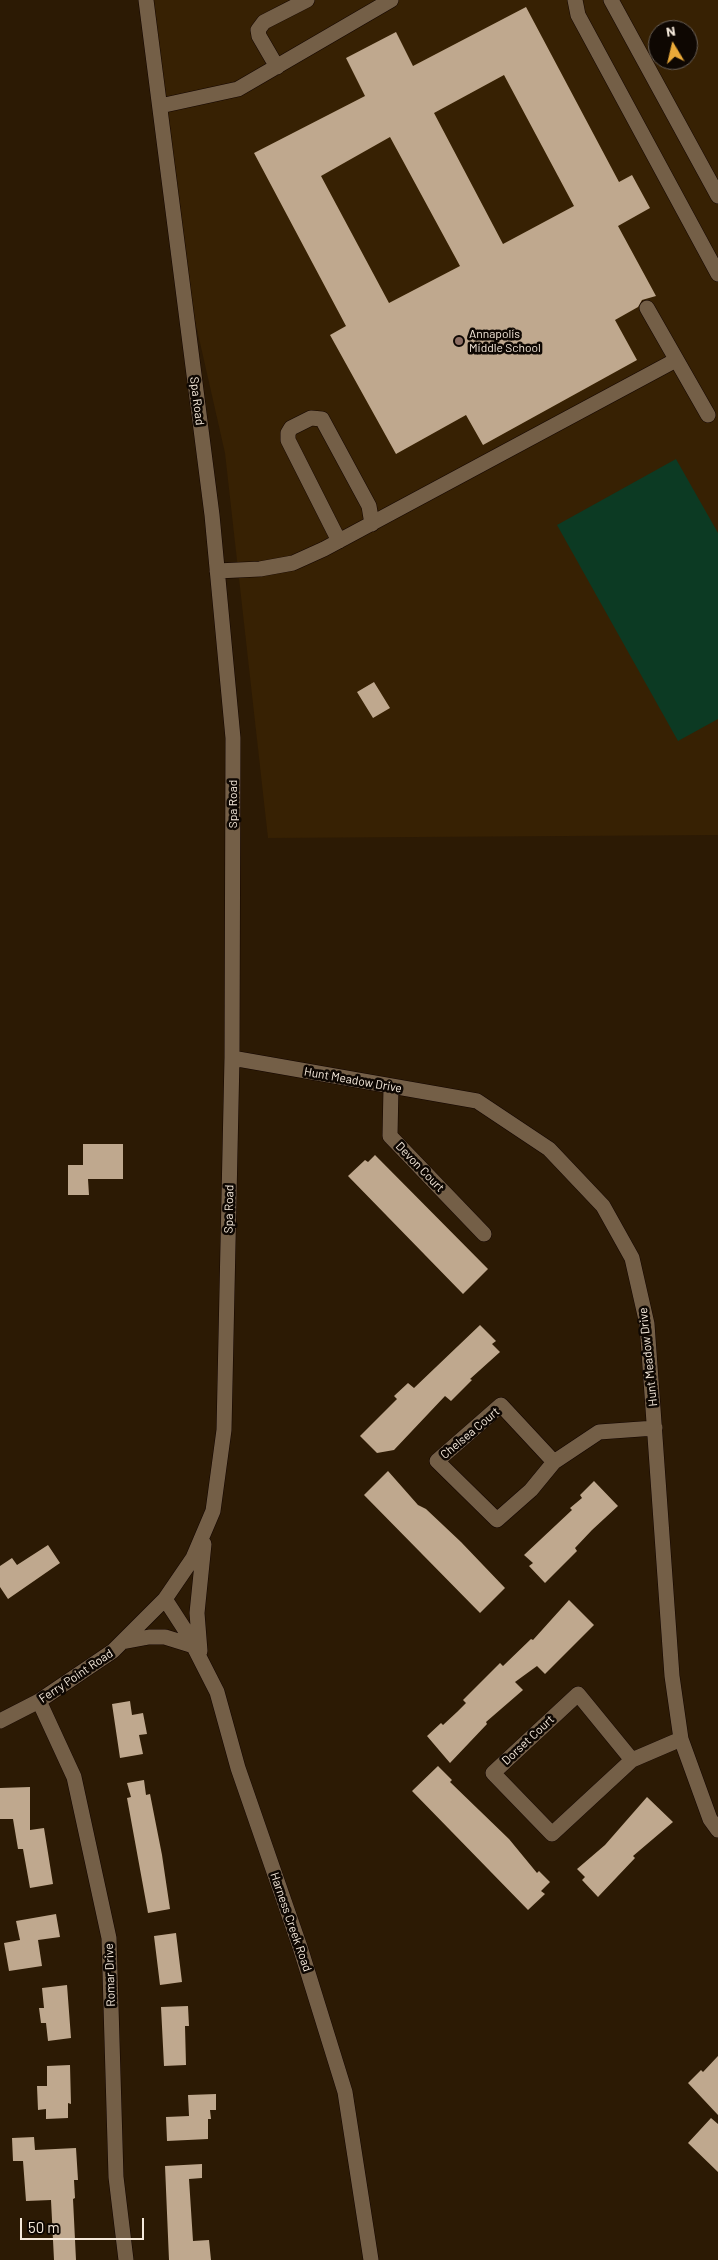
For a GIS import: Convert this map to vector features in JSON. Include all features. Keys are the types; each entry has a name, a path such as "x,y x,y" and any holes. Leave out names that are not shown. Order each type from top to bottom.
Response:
{"street":[{"name":"Spa Road","path":"146,0 212,514 233,738 232,1058 224,1430 213,1512 192,1558 165,1599"},
{"path":"277,67 259,36 258,30 264,22 307,0"},
{"path":"160,106 238,89 391,0"},
{"path":"575,0 578,15 718,274"},
{"path":"611,0 718,196"},
{"path":"647,308 708,415"},
{"path":"217,571 260,569 293,563 372,524 676,360"},
{"path":"339,541 288,440 288,433 298,424 311,418 322,419 369,506 372,524"},
{"name":"Hunt Meadow Drive","path":"232,1058 477,1101 549,1149 603,1206 632,1258 647,1324 672,1676 681,1739 710,1819 718,1830"},
{"name":"Devon Court","path":"391,1087 390,1136 484,1234"},
{"name":"Chelsea Court","path":"554,1462 501,1405 437,1461 497,1520 531,1490 554,1462 599,1432 655,1428"},
{"path":"122,1642 149,1637 165,1637 198,1652 197,1613 205,1533"},
{"name":"Ferry Point Road","path":"0,1721 39,1701 113,1651 165,1599"},
{"name":"Harness Creek Road","path":"165,1599 198,1652 217,1692 238,1768 300,1947 345,2092 371,2260"},
{"name":"Dorset Court","path":"632,1760 578,1694 492,1773 552,1834 632,1760 681,1739"},
{"name":"Romar Drive","path":"39,1701 74,1777 109,1938 116,2176 126,2260"}],"shaded area":[{"name":"Annapolis Middle School","path":"141,0 718,0 718,835 268,838 225,453 174,228"}],"green space":[{"path":"676,459 718,533 718,719 678,741 557,525"}],"building":[{"path":"526,7 619,182 632,175 650,208 618,226 656,296 642,300 638,307 615,320 637,360 483,445 466,415 396,454 330,335 346,326 254,153 365,96 346,58 396,32 413,66","holes":["504,75 574,206 503,244 434,113","390,137 460,266 389,303 321,176"]},
{"path":"374,682 390,708 373,718 357,692"},
{"path":"83,1144 123,1144 123,1179 88,1179 89,1195 68,1195 68,1165 83,1165"},
{"path":"375,1155 488,1269 463,1294 348,1176 365,1160 368,1162"},
{"path":"480,1325 496,1341 492,1344 500,1352 470,1379 472,1380 451,1401 445,1396 394,1450 377,1453 360,1436 397,1399 394,1396 408,1383 414,1388"},
{"path":"388,1471 418,1505 426,1509 461,1542 505,1588 480,1613 364,1495"},
{"path":"594,1481 618,1506 592,1530 575,1548 577,1551 545,1583 529,1566 533,1563 524,1555 572,1510 570,1508 582,1498 580,1495"},
{"path":"48,1545 60,1563 8,1599 0,1587 0,1566 12,1558 17,1565"},
{"path":"569,1600 594,1625 545,1674 537,1666 515,1682 523,1690 486,1722 487,1724 450,1763 427,1736 441,1723 443,1725 466,1703 463,1700 500,1663 503,1666 531,1639 533,1640"},
{"path":"130,1701 132,1715 143,1713 147,1734 139,1735 143,1754 120,1758 112,1704"},
{"path":"438,1766 452,1780 450,1782 509,1839 537,1873 539,1871 550,1882 541,1891 545,1894 528,1910 412,1791"},
{"path":"144,1780 146,1795 150,1794 170,1909 148,1913 127,1798 131,1797 127,1783"},
{"path":"30,1787 30,1830 44,1828 53,1884 30,1888 23,1849 18,1849 13,1819 0,1819 0,1788"},
{"path":"647,1797 673,1822 633,1856 635,1858 598,1897 582,1880 585,1877 577,1869 605,1845"},
{"path":"56,1914 60,1937 38,1940 42,1966 9,1971 4,1943 20,1940 16,1921"},
{"path":"176,1933 182,1982 160,1985 154,1936"},
{"path":"67,1985 71,2038 48,2041 46,2023 41,2023 39,2008 44,2008 42,1988"},
{"path":"188,2006 189,2026 185,2026 186,2065 164,2066 161,2007"},
{"path":"718,2056 718,2115 688,2083 701,2070 703,2072"},
{"path":"70,2065 71,2104 68,2103 68,2118 46,2119 46,2109 38,2110 37,2086 47,2086 47,2066"},
{"path":"216,2094 216,2110 210,2110 211,2119 208,2119 208,2139 167,2141 166,2117 189,2116 188,2095"},
{"path":"711,2118 718,2124 718,2172 688,2143"},
{"path":"34,2137 35,2150 76,2148 78,2180 74,2180 75,2198 73,2199 76,2260 54,2260 51,2200 26,2201 23,2161 13,2161 12,2138"},
{"path":"202,2164 202,2178 189,2179 193,2241 209,2240 211,2260 169,2260 165,2166"}],"place":[{"name":"Annapolis Middle School","path":"459,341"}]}
